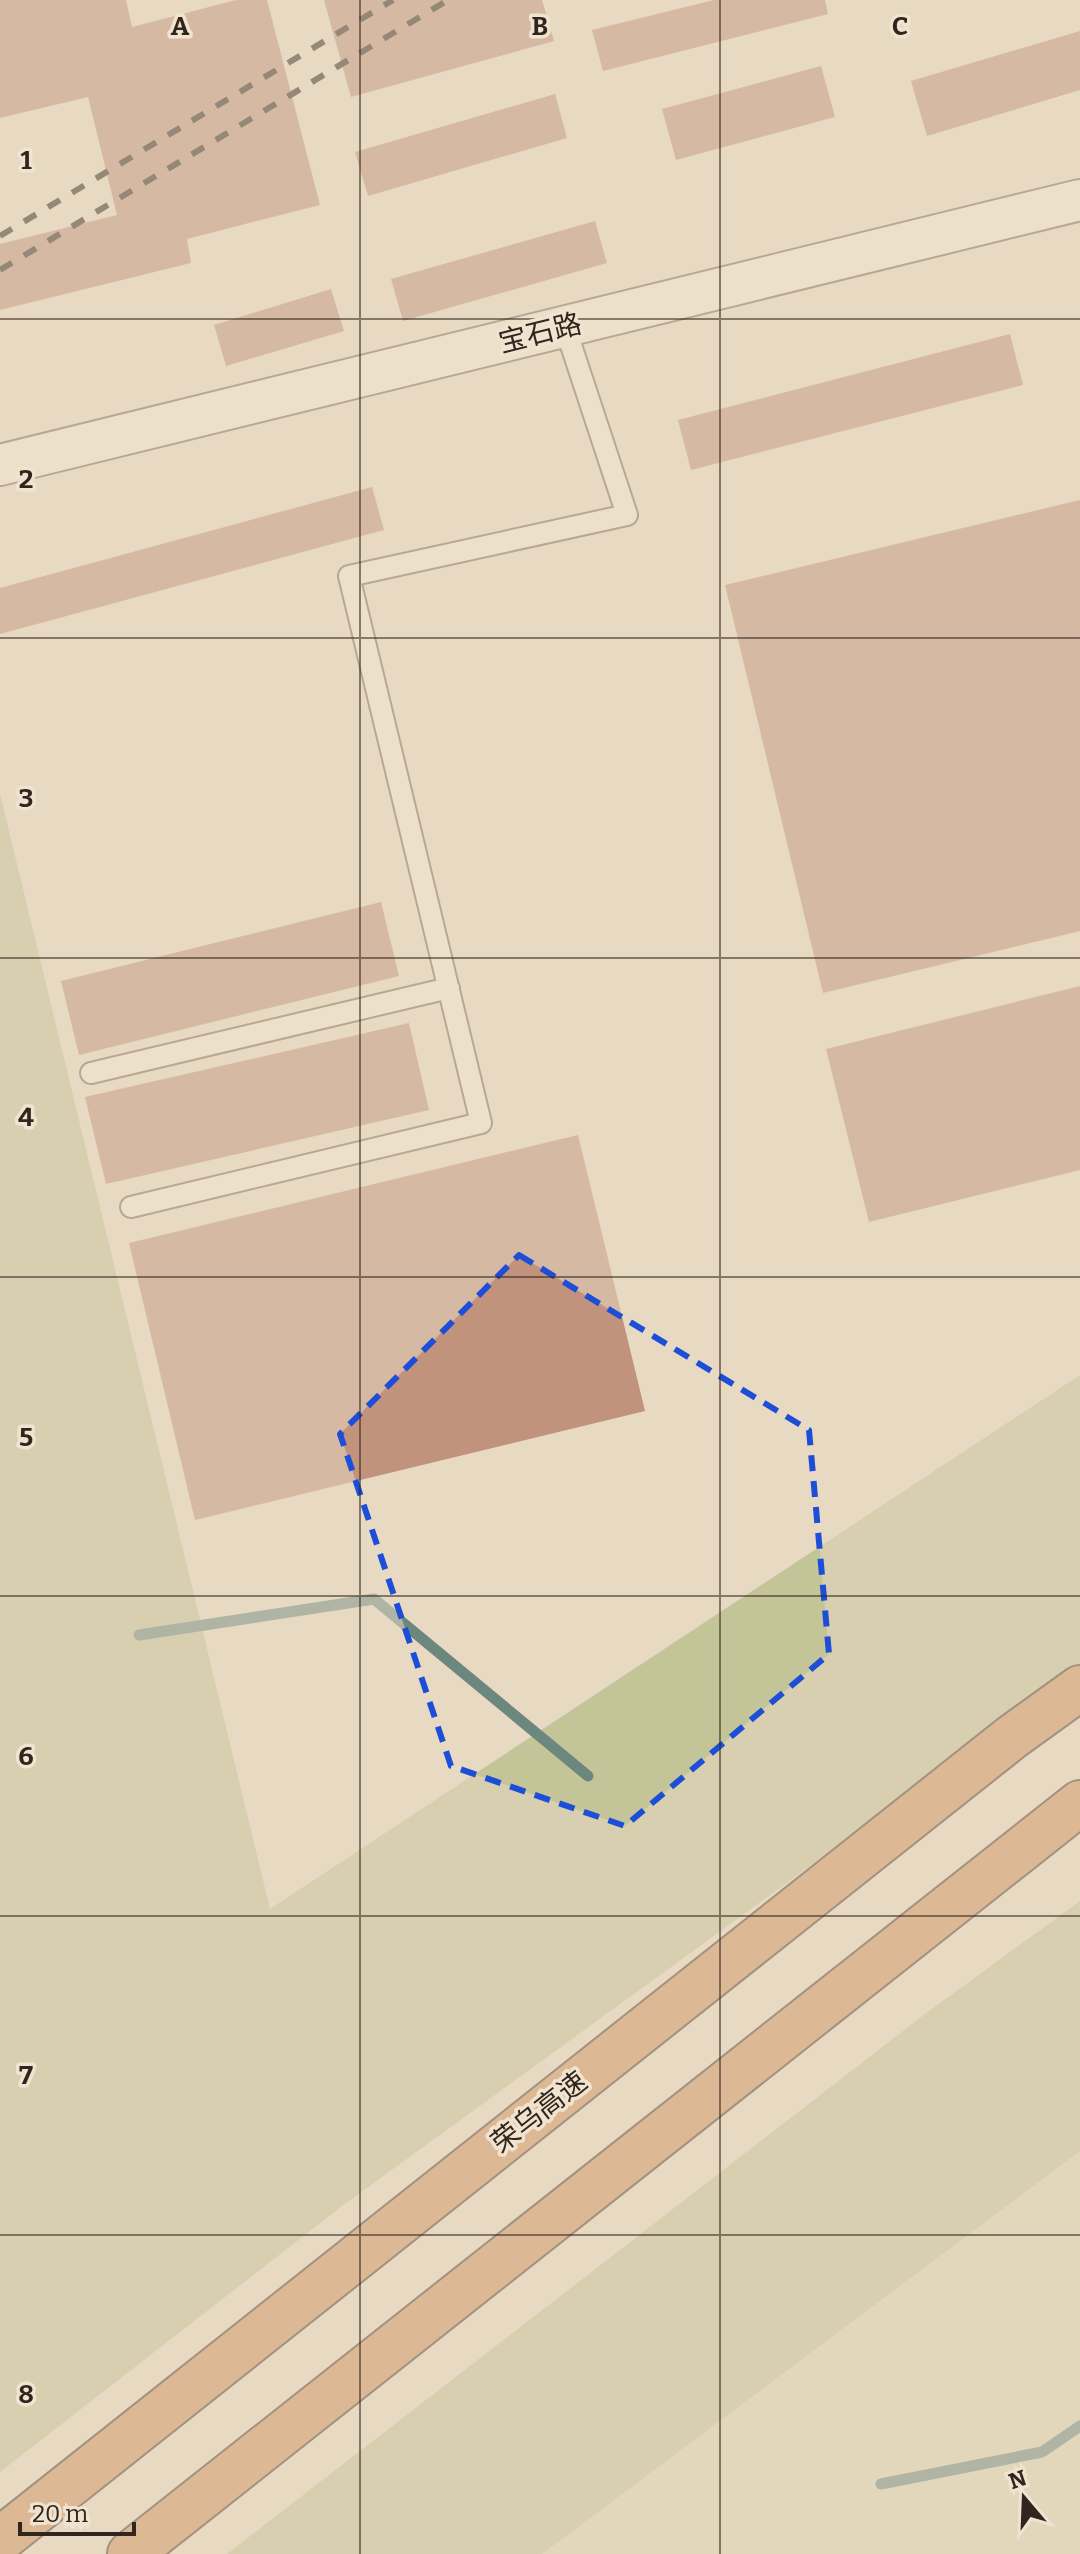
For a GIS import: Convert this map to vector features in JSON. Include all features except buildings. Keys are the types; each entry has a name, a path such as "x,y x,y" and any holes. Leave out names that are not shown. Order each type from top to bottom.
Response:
{"highway":[{"name":"荣乌高速","path":"0,2540 1000,1746 1080,1688"},
{"path":"130,2554 1080,1803"}],"street":[{"name":"宝石路","path":"0,465 1080,200"}],"lane":[{"path":"131,1207 481,1123 349,576 627,515 565,327"},
{"path":"91,1073 449,988"}],"highlighted area":[{"path":"519,1255 809,1430 829,1654 625,1826 451,1766 340,1434"}],"shaded area":[{"path":"1080,2151 1080,2554 542,2554"}],"green space":[{"path":"0,794 270,1909 1080,1375 1080,1670 342,2206 0,2472"},
{"path":"1080,1901 1080,2151 542,2554 227,2554 925,2014"}],"waterway":[{"path":"139,1635 374,1599 588,1776"},
{"path":"881,2484 1042,2452 1080,2426"}],"railway":[{"path":"0,236 393,0"},
{"path":"0,270 448,0"}]}
